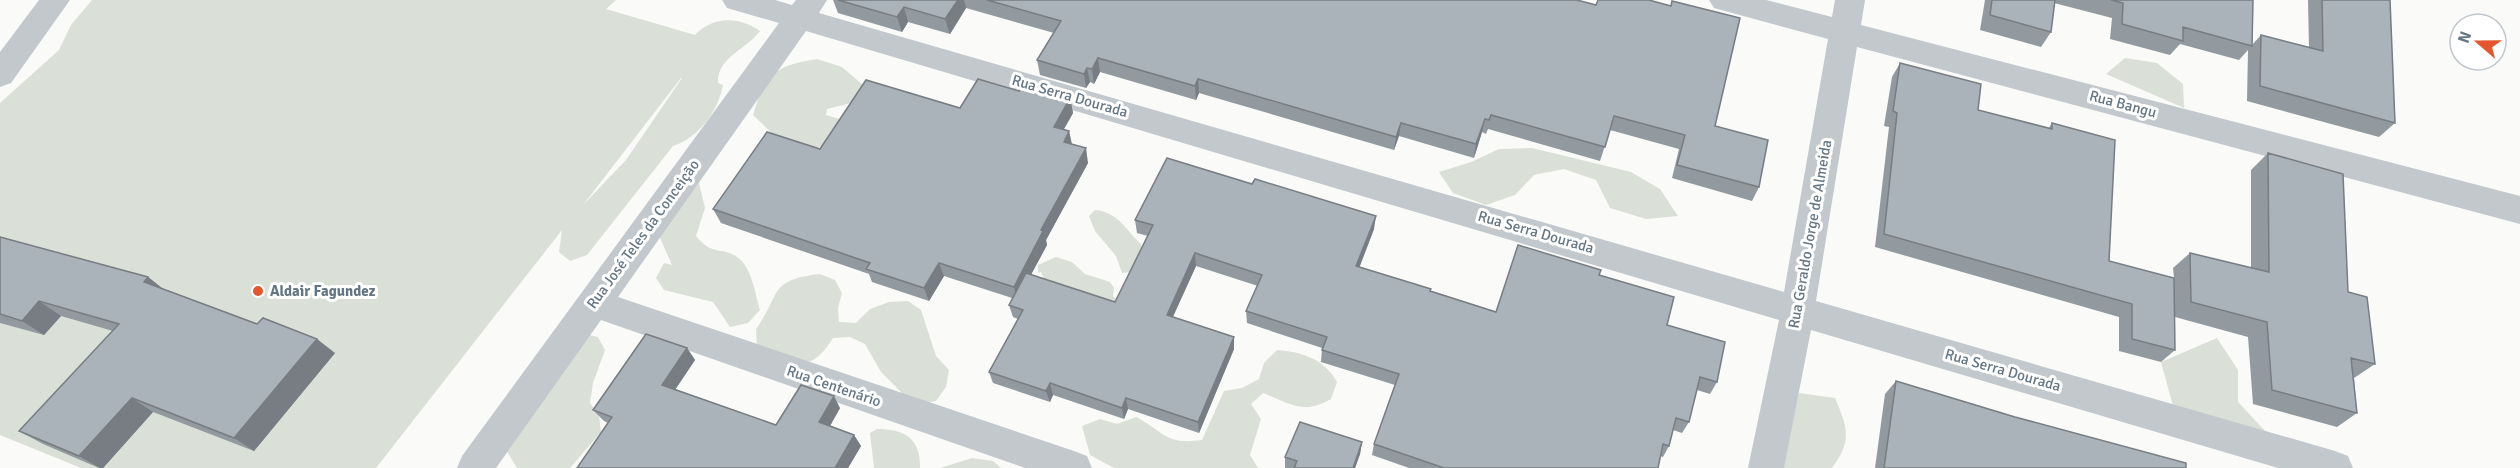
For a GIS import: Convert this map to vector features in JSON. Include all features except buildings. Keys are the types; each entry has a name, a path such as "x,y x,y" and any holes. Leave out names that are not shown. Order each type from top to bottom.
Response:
{"street":[{"path":"0,75 55,0"},
{"name":"Rua Serra Dourada","path":"737,0 806,8 1798,309 2335,468"},
{"name":"Rua Bangu","path":"1724,0 1847,15 2520,210"},
{"name":"Rua José Teles da Conceição","path":"475,468 806,8"},
{"name":"Rua Geraldo Jorge de Almeida","path":"1766,468 1798,309 1847,15"},
{"name":"Rua Centenário","path":"593,303 1074,468"}],"shaded area":[{"name":"Aldair Fagundez","path":"92,0 616,0 606,9 695,35 709,24 726,20 743,23 760,31 722,67 718,83 723,85 717,105 706,123 691,137 673,146 587,255 570,261 559,252 562,230 376,468 81,468 0,435 0,103 59,50 71,25","holes":["682,78 626,160 583,205"]},
{"path":"2125,58 2157,63 2183,84 2184,108 2106,74"},
{"path":"817,59 842,67 863,85 851,103 827,109 826,115 840,119 824,146 814,148 778,139 753,115 762,90 773,74 791,65"},
{"path":"1532,148 1631,172 1660,189 1678,216 1646,219 1610,208 1596,180 1564,169 1534,175 1515,195 1486,205 1453,193 1439,172 1471,162 1499,149"},
{"path":"699,183 705,208 696,236 707,247 737,257 746,267 760,310 748,323 730,327 713,302 664,290 656,278 664,263 672,265 657,231"},
{"path":"1095,210 1103,211 1116,218 1141,244 1142,251 1130,272 1122,273 1116,256 1095,231 1089,216"},
{"path":"1056,257 1072,262 1085,274 1110,282 1114,288 1113,296 1118,302 1158,317 1044,279 1041,272 1038,273 1038,265"},
{"path":"820,274 835,280 842,293 838,308 839,322 856,323 870,309 889,302 908,301 921,310 936,356 949,370 946,387 936,401 919,404 904,395 881,372 865,344 850,337 833,338 816,359 807,363 780,358 757,346 756,329 783,285 791,280"},
{"path":"580,333 598,337 605,350 593,383 590,403 599,415 601,432 570,468 517,468 506,450"},
{"path":"2217,338 2238,370 2238,402 2268,434 2178,424 2161,362"},
{"path":"1277,350 1312,358 1326,368 1337,382 1331,399 1321,404 1297,406 1263,393 1251,404 1261,419 1250,455 1258,468 1114,468 1090,455 1082,426 1100,419 1117,424 1136,417 1173,439 1202,440 1224,391 1242,388 1259,379 1264,363"},
{"path":"1799,393 1835,398 1843,417 1846,433 1843,449 1832,468 1775,468"},
{"path":"877,429 903,433 909,437 918,449 920,468 874,468 870,433"},
{"path":"972,458 993,461 1001,468 940,468"}],"place":[{"name":"Aldair Fagundez","path":"258,291"}]}
